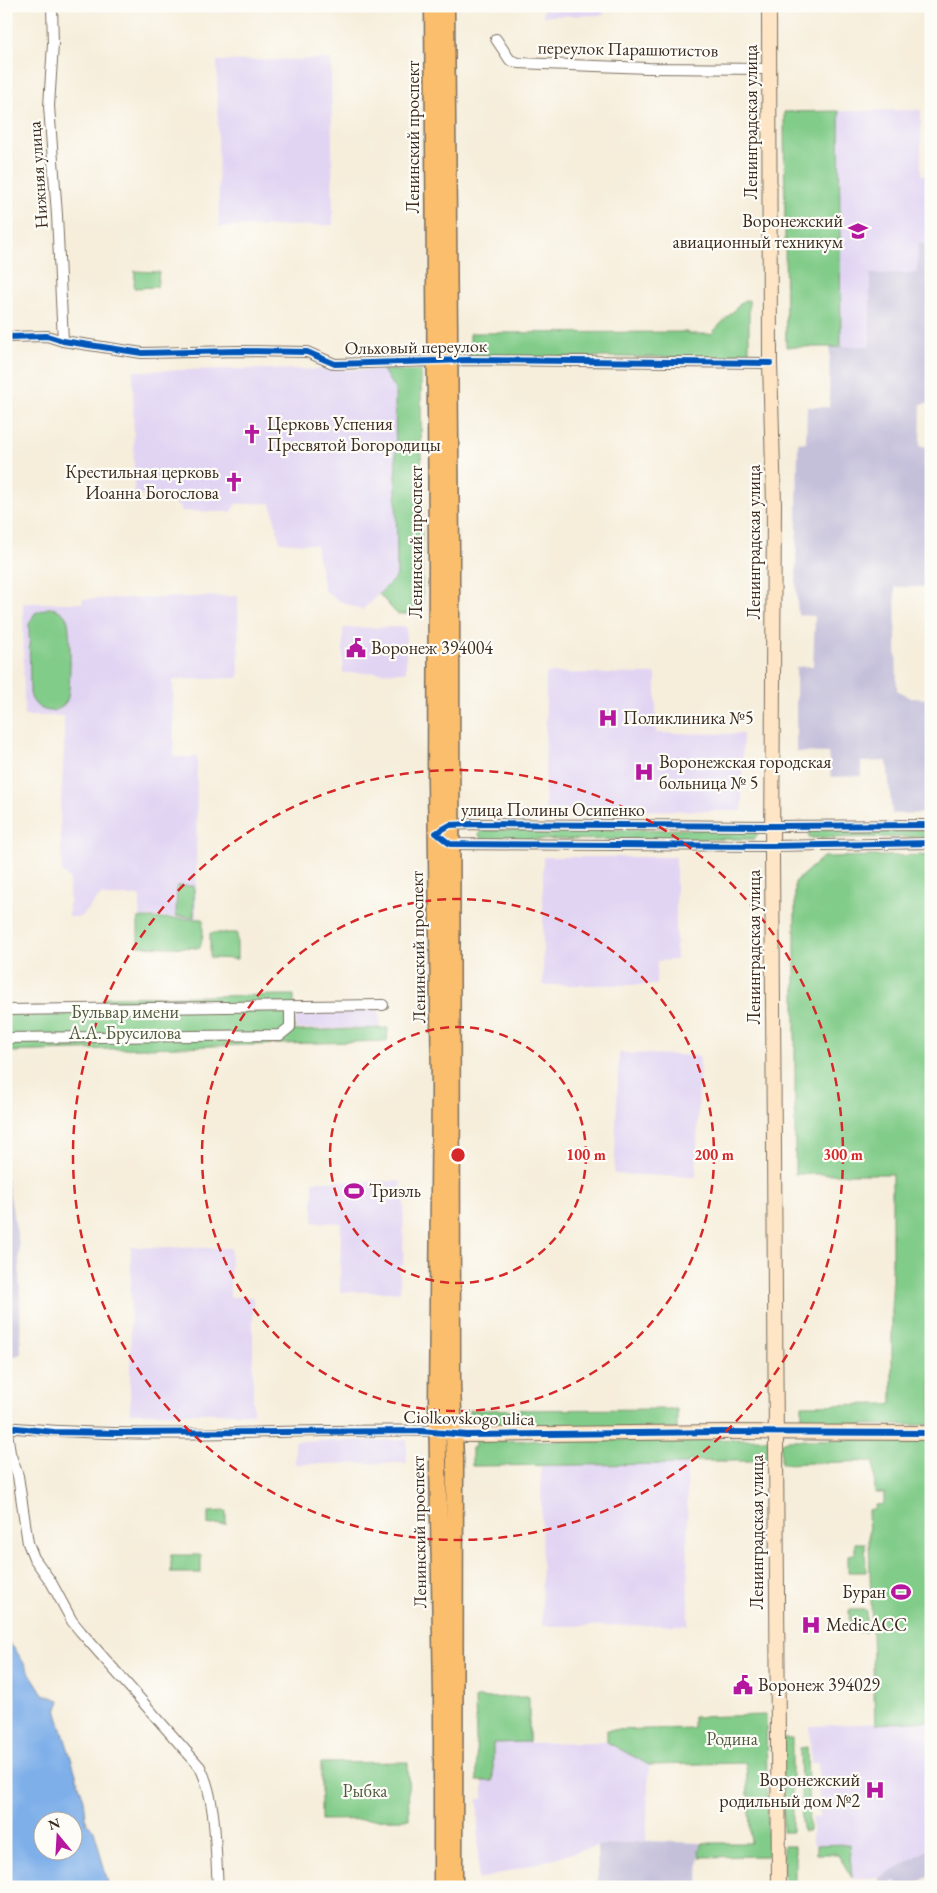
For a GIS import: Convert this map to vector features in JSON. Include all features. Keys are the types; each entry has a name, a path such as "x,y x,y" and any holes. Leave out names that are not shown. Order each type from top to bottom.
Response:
{"main road":[{"name":"Ленинский проспект","path":"433,6 442,361"},
{"name":"Ленинский проспект","path":"446,6 442,361 443,829 440,1087 454,1887"},
{"name":"Ленинградская улица","path":"769,6 770,363 774,504 772,846 779,1887"},
{"name":"Ленинский проспект","path":"442,1887 442,1695 453,1086 450,844 443,829"},
{"name":"Ciolkovskogo ulica","path":"446,1432 931,1433"}],"street":[{"name":"Нижняя улица","path":"52,6 53,44 49,106 58,215 63,341"},
{"name":"переулок Парашютистов","path":"496,39 510,60 518,63 648,68 770,68"},
{"name":"Ольховый переулок","path":"6,336 47,336 63,341 142,353 240,350 307,352 335,364 442,361 770,363"},
{"name":"улица Полины Осипенко","path":"443,829 931,825"},
{"name":"улица Полины Осипенко","path":"450,844 772,846 931,843"},
{"path":"6,1010 383,1005"},
{"path":"6,1038 280,1035 290,1027 290,1007"},
{"name":"Ciolkovskogo ulica","path":"6,1425 54,1432 446,1432"},
{"path":"6,1425 10,1452 18,1476 28,1543 34,1558 51,1582 72,1621 200,1766 206,1779 210,1798 218,1887"}],"shaded area":[{"path":"543,6 603,6 604,15 543,16"},
{"path":"331,59 333,225 219,227 217,61"},
{"name":"Воронежский авиационный техникум","path":"921,110 921,175 930,175 931,403 921,404 920,446 807,407 829,407 830,347 786,347 784,112"},
{"path":"918,244 931,244 931,403 921,404 920,446 931,447 931,587 895,587 897,690 911,698 930,699 931,813 892,814 887,761 861,762 861,776 831,777 828,753 796,752 796,667 813,666 815,616 798,615 796,583 798,443 806,442 807,407 829,407 830,347 870,346 870,274 917,273"},
{"path":"229,369 383,370 395,390 397,576 362,610 335,599 324,590 316,545 280,542 271,503 236,504 231,512 181,511 181,506 176,506 176,496 134,494 133,371"},
{"path":"238,596 239,678 173,680 174,757 197,757 196,918 140,917 140,896 100,896 81,917 69,917 69,879 62,872 60,816 64,716 24,716 23,603 82,603 83,599"},
{"path":"406,627 406,672 343,673 343,628"},
{"name":"Воронежская городская больница № 5","path":"546,673 656,674 656,733 743,734 742,811 545,810"},
{"path":"543,857 676,857 676,960 657,961 656,985 543,985"},
{"path":"379,1008 380,1028 296,1029 295,1010"},
{"path":"619,1053 700,1056 696,1177 614,1174"},
{"path":"6,1176 19,1244 21,1354 7,1359 14,1424 6,1424"},
{"path":"313,1181 401,1181 401,1197 404,1197 403,1266 400,1266 400,1292 340,1292 341,1223 313,1222"},
{"path":"131,1247 231,1248 230,1297 253,1297 253,1413 130,1413"},
{"path":"407,1440 407,1463 295,1464 295,1441"},
{"path":"687,1464 688,1625 542,1626 541,1466"},
{"path":"529,1697 530,1743 607,1742 649,1765 646,1841 597,1846 478,1880 478,1799 483,1799 483,1781 477,1781 475,1698"},
{"name":"Воронежский родильный дом №2","path":"929,1721 931,1848 879,1878 852,1878 849,1844 812,1845 812,1818 819,1817 818,1763 811,1763 810,1726"},
{"path":"646,1841 702,1843 699,1850 698,1887 598,1887 597,1846"},
{"path":"931,1848 931,1874 912,1887 898,1887 896,1881 880,1887 879,1878"}],"green space":[{"path":"839,111 841,347 786,347 784,112"},
{"path":"135,271 159,272 157,287 134,288"},
{"path":"749,300 749,357 470,357 470,333 687,332 688,334 711,334 743,301"},
{"path":"383,370 421,371 422,614 397,614 379,594 397,576 395,390"},
{"path":"48,608 59,610 67,619 70,646 67,700 63,706 52,711 40,708 32,699 30,693 29,624 35,613"},
{"path":"754,829 757,832 757,836 754,839 482,840 479,835 481,830"},
{"path":"809,829 931,829 931,837 809,838"},
{"path":"931,855 931,1425 802,1425 802,1405 892,1404 892,1174 795,1174 795,882 823,857"},
{"path":"177,886 194,886 194,917 176,916"},
{"path":"138,918 203,919 203,935 200,948 138,946"},
{"path":"210,933 237,933 237,959 210,958"},
{"name":"Бульвар имени А.А. Брусилова","path":"294,995 294,1031 388,1028 387,1041 6,1052 6,1008 102,1006 103,997"},
{"path":"677,1409 677,1429 469,1430 469,1410"},
{"path":"768,1439 768,1461 688,1461 687,1464 472,1466 472,1448 475,1447 475,1441"},
{"name":"Буран","path":"931,1439 931,1721 875,1724 868,1510 875,1509 875,1505 884,1504 884,1493 875,1493 874,1461 781,1464 781,1443 786,1440"},
{"path":"226,1511 226,1524 208,1525 208,1512"},
{"path":"855,1543 865,1543 866,1572 848,1572 848,1555 855,1554"},
{"path":"171,1555 201,1555 201,1573 171,1573"},
{"path":"849,1610 866,1610 866,1632 850,1632"},
{"path":"529,1697 529,1742 493,1743 493,1781 477,1781 475,1698"},
{"name":"Родина","path":"766,1715 768,1856 700,1857 699,1850 702,1843 751,1843 746,1763 649,1765 607,1742 607,1730 693,1728 693,1717"},
{"path":"782,1738 792,1738 792,1832 783,1832"},
{"path":"807,1747 809,1831 802,1831 800,1748"},
{"name":"Рыбка","path":"408,1762 409,1819 321,1820 321,1763"},
{"path":"849,1844 852,1878 838,1854 816,1854 816,1845"},
{"path":"783,1846 795,1846 795,1887 784,1887"}],"water":[{"path":"6,1640 15,1649 43,1694 60,1700 57,1713 84,1800 87,1824 94,1830 109,1887 6,1887"}],"cycle path":[{"path":"6,337 47,336 63,341 142,353 307,352 335,364 468,360 770,363"},
{"path":"931,825 473,824 450,825 436,833 450,844 772,846 931,843"},
{"path":"6,1424 7,1427 54,1432 118,1433 421,1431 467,1435 723,1432 931,1433"}],"place":[{"name":"Воронежский авиационный техникум","path":"858,231"},
{"name":"Церковь Успения Пресвятой Богородицы","path":"252,434"},
{"name":"Крестильная церковь Иоанна Богослова","path":"234,482"},
{"name":"Воронеж 394004","path":"356,648"},
{"name":"Поликлиника №5","path":"608,718"},
{"name":"Воронежская городская больница № 5","path":"644,772"},
{"name":"Триэль","path":"354,1191"},
{"name":"Буран","path":"901,1592"},
{"name":"MedicACC","path":"811,1625"},
{"name":"Воронеж 394029","path":"743,1685"},
{"name":"Воронежский родильный дом №2","path":"875,1790"}]}
